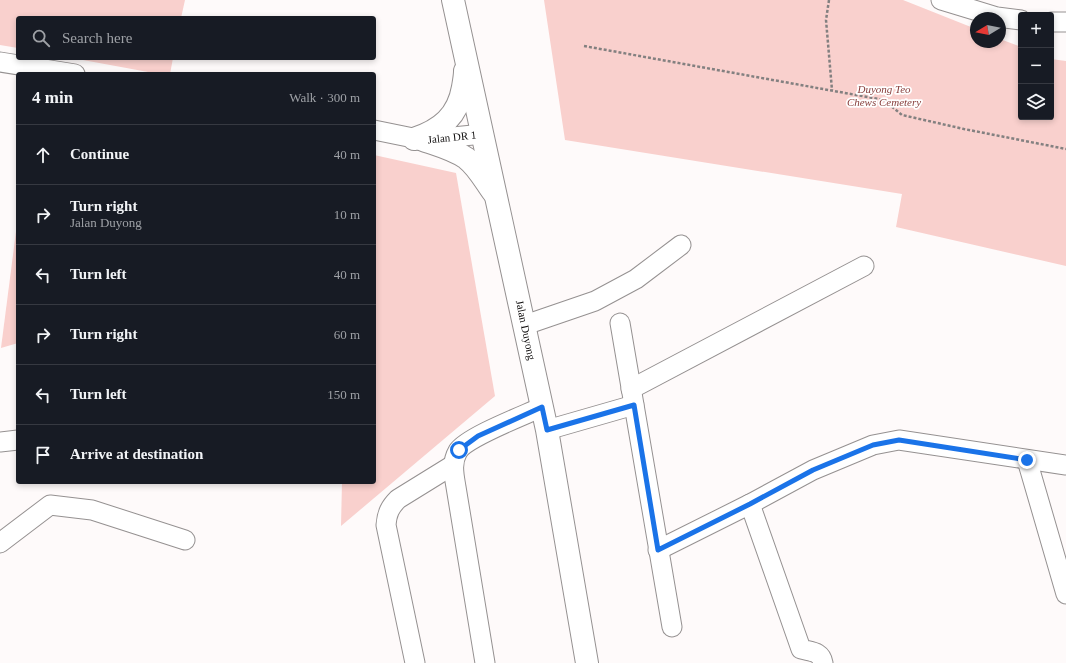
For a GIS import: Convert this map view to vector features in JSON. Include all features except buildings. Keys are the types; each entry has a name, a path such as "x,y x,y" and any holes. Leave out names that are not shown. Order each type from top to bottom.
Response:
{"main road":[{"name":"Jalan Duyong","path":"453,0 498,200 547,430 587,663"},
{"path":"418,139 429,134 443,124 455,112 462,96 465,75 463,47"},
{"path":"418,139 442,146 467,158 486,181 498,200"}],"street":[{"path":"941,0 997,18 1018,20"},
{"path":"1054,22 1066,22"},
{"path":"0,62 62,72"},
{"name":"Jalan DR 1","path":"376,130 418,139 483,134"},
{"path":"525,325 595,301 636,279 681,245"},
{"path":"547,430 633,397 864,266"},
{"path":"620,323 672,627"},
{"path":"486,663 453,465 459,450 478,436 542,407"},
{"path":"0,442 16,440"},
{"path":"658,550 750,504 813,470 873,445 899,440 1066,465"},
{"path":"1027,460 1066,594"},
{"path":"414,663 386,525 387,515 391,506 398,499 453,465"},
{"path":"750,504 801,649 819,654 823,663"},
{"path":"0,543 50,505 92,510 185,540"}],"path":[{"path":"829,0 826,20 832,90"},
{"path":"584,46 884,100 902,115 1066,149"}],"green space":[{"path":"0,0 185,0 181,16 16,16 16,48 0,45"},
{"name":"Duyong Teo Chews Cemetery","path":"544,0 903,0 970,27 970,48 1006,48 1006,41 1018,46 1018,120 1054,120 1054,59 1066,61 1066,266 896,227 902,194 565,140"},
{"path":"83,60 173,60 170,72 148,72"},
{"path":"376,155 456,173 495,396 341,526 342,484 376,484"},
{"path":"16,232 16,344 1,348"}],"route":[{"path":"459,450 478,436 542,407 547,430 634,405 658,550 750,504 813,470 873,445 899,440 1027,460"}]}
